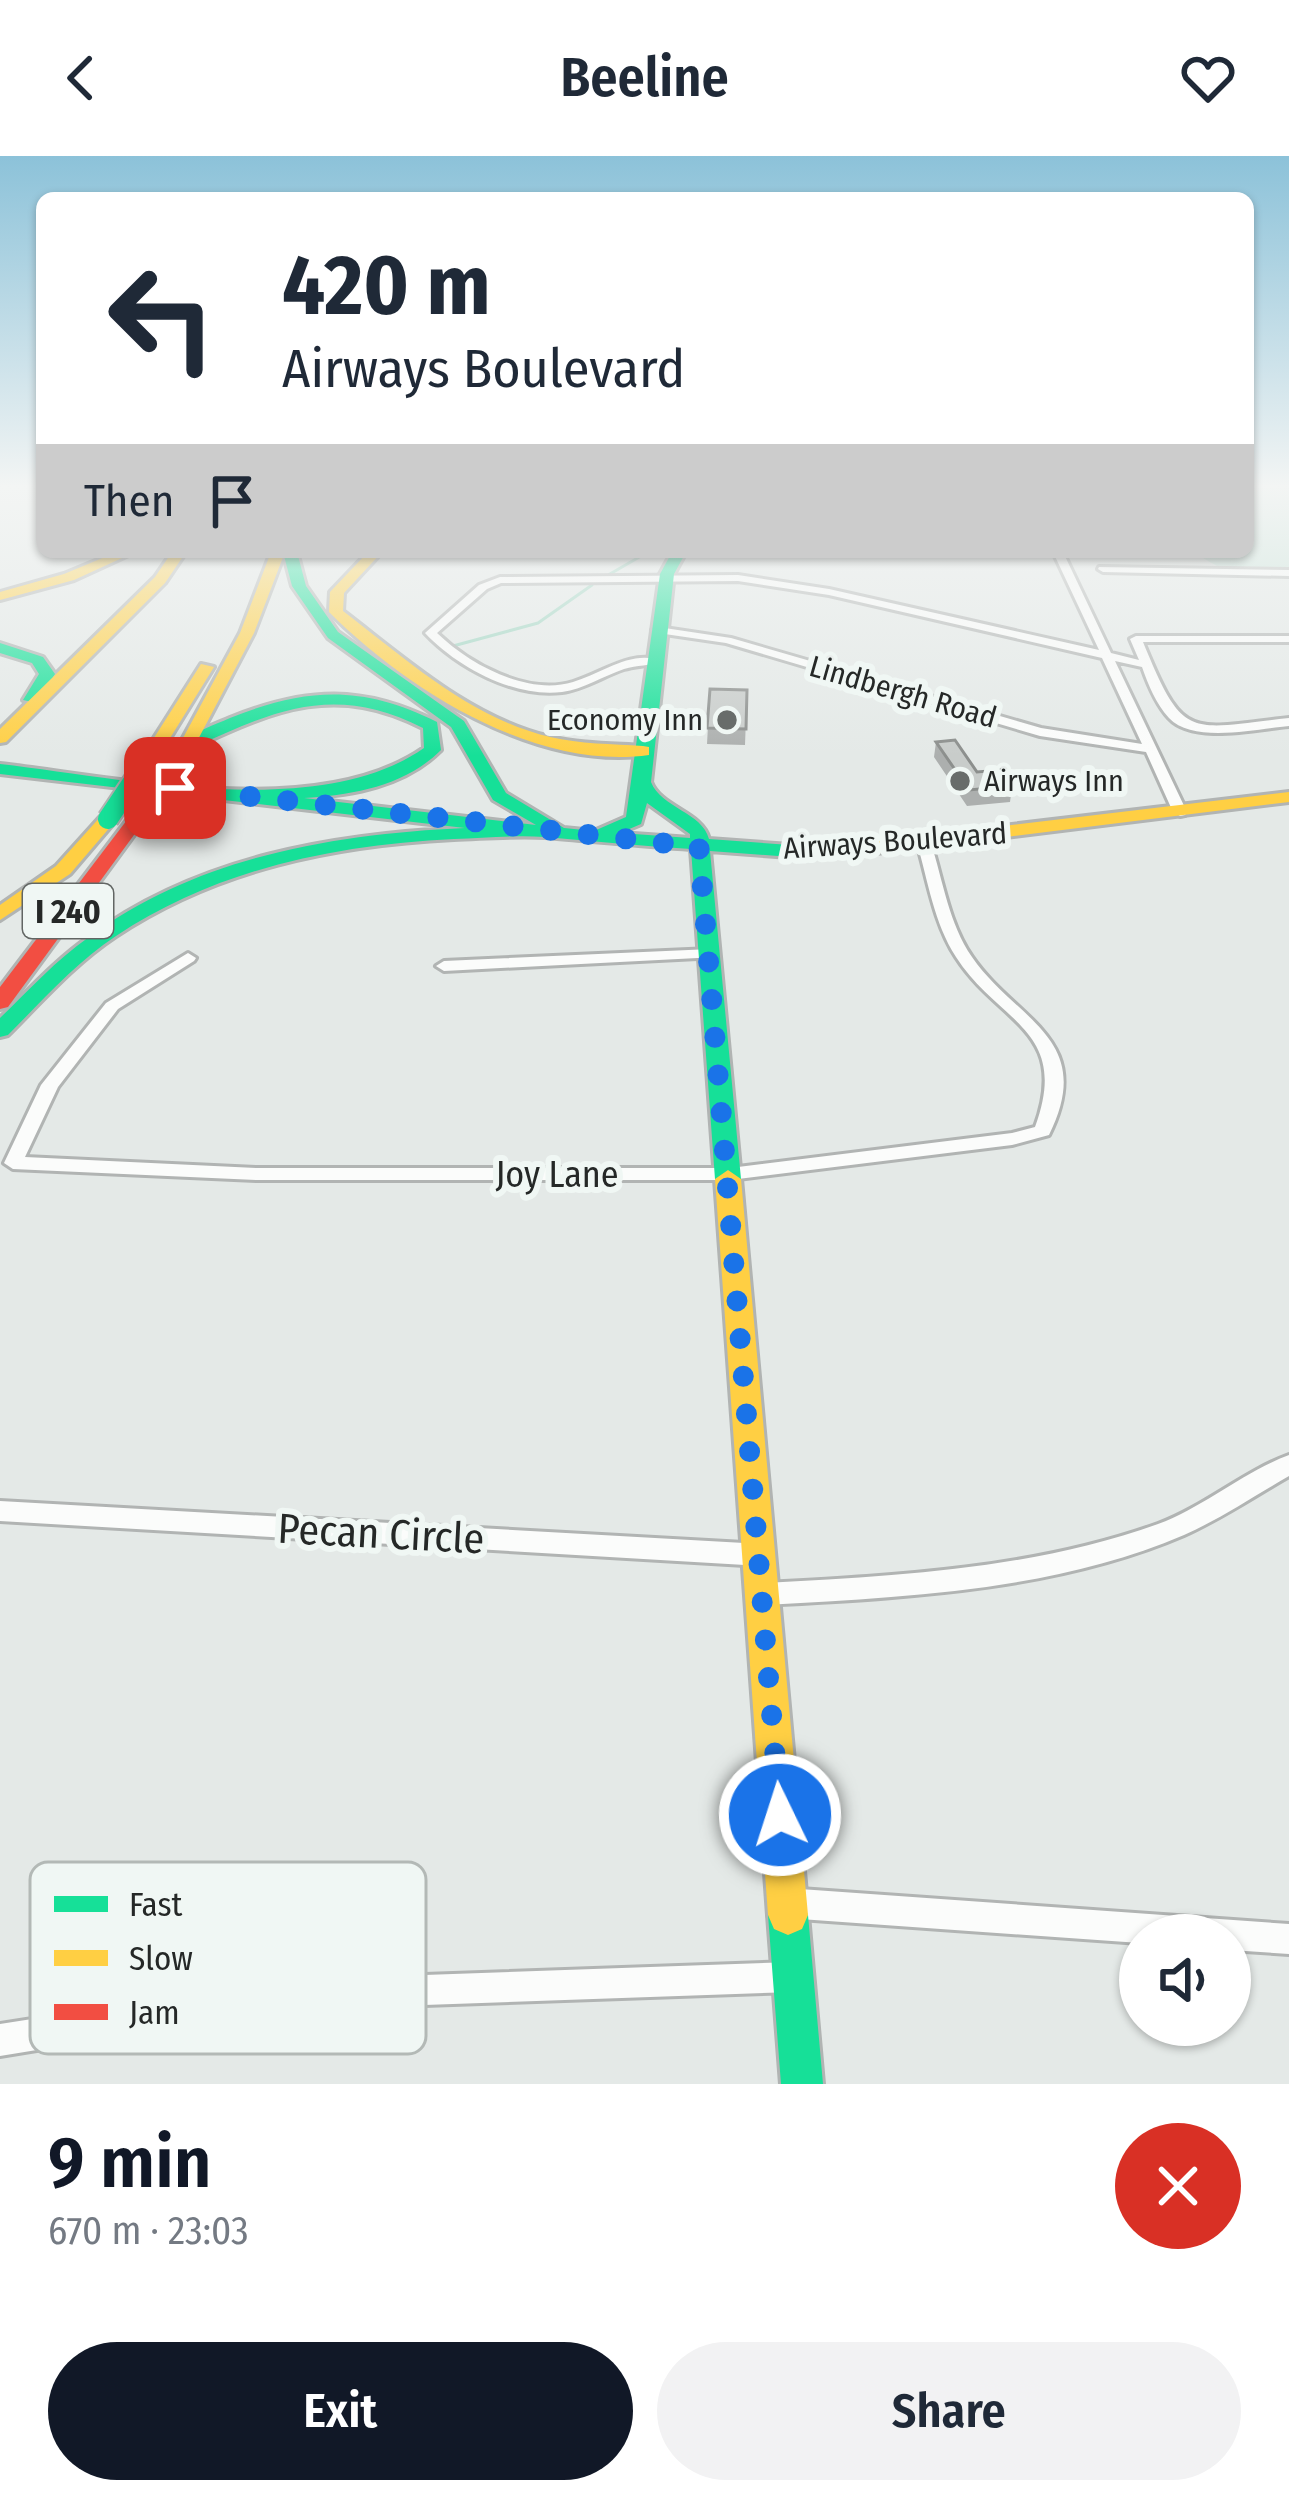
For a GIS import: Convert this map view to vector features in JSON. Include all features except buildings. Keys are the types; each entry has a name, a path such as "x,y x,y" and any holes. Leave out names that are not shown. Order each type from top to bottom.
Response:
{"main road":[{"path":"0,596 74,576"},
{"path":"8,730 163,576"},
{"path":"173,752 270,576"},
{"path":"290,576 328,633 460,725 478,748 499,795 566,834"},
{"path":"352,576 337,592 336,612 518,734 560,745 643,751"},
{"path":"0,1030 41,987 111,930 240,866 330,841 380,834 566,834 624,829 635,820 642,782 667,578"},
{"path":"0,648 38,659 47,674 8,730"},
{"path":"173,752 258,709 328,697 373,696 407,707 431,726 433,750 394,779 309,794 219,792"},
{"name":"I 240","path":"0,1002 122,819 173,752"},
{"name":"Airways Boulevard","path":"0,769 566,834 699,847 829,851 1289,797"},
{"path":"642,782 647,795 699,832 802,2084"},
{"path":"0,914 63,870 122,819"}],"street":[{"path":"1070,576 1180,812"},
{"path":"655,661 625,662 576,685 548,686 482,670 431,633 483,587 500,580 738,578 829,592 1147,664"},
{"name":"Lindbergh Road","path":"658,630 727,640 1040,732 1148,749"},
{"path":"1289,639 1136,639 1166,715 1180,724 1198,730 1289,722"},
{"name":"Joy Lane","path":"188,958 112,1006 50,1085 13,1163 256,1174 730,1174 1012,1139 1043,1131 1058,1099 1042,1036 969,965 924,843"},
{"path":"444,966 711,954"},
{"path":"765,1594 873,1588 1047,1565 1162,1533 1289,1465"},
{"name":"Pecan Circle","path":"0,1511 762,1555"},
{"path":"786,1903 1119,1927"},
{"path":"1251,1937 1289,1940"},
{"path":"426,1991 793,1977"},
{"path":"0,2040 30,2035"}],"waterway":[{"path":"603,578 607,576"},
{"path":"453,646 538,623 592,585"}],"traffic: fast":[{"path":"296,576 333,635 458,724 499,796 555,828"},
{"path":"667,576 642,782 647,795 699,832 728,1179"},
{"path":"0,648 38,660 47,674 31,700"},
{"path":"189,743 250,716 309,700 369,701 431,726 433,750 384,778 331,791 219,792"},
{"path":"108,819 153,752"},
{"path":"136,820 178,760"},
{"path":"0,769 585,836 804,852 876,847"},
{"path":"601,834 635,820 642,782"},
{"path":"0,1030 110,931 212,878 319,848 374,840 545,831"},
{"path":"788,1915 802,2084"}],"traffic: slow":[{"path":"0,596 71,576"},
{"path":"0,738 163,576"},
{"path":"185,749 247,633 269,576"},
{"path":"352,576 337,592 336,612 459,703 541,740 643,751"},
{"path":"153,752 206,667"},
{"path":"876,847 1289,797"},
{"path":"0,914 63,870 108,819"},
{"path":"728,1179 788,1915"}],"traffic: jam":[{"path":"0,1002 136,820"}],"place":[{"name":"Economy Inn","path":"727,720"},
{"name":"Airways Inn","path":"960,781"}],"route":[{"path":"175,788 699,847 742,1316 780,1815"}]}
